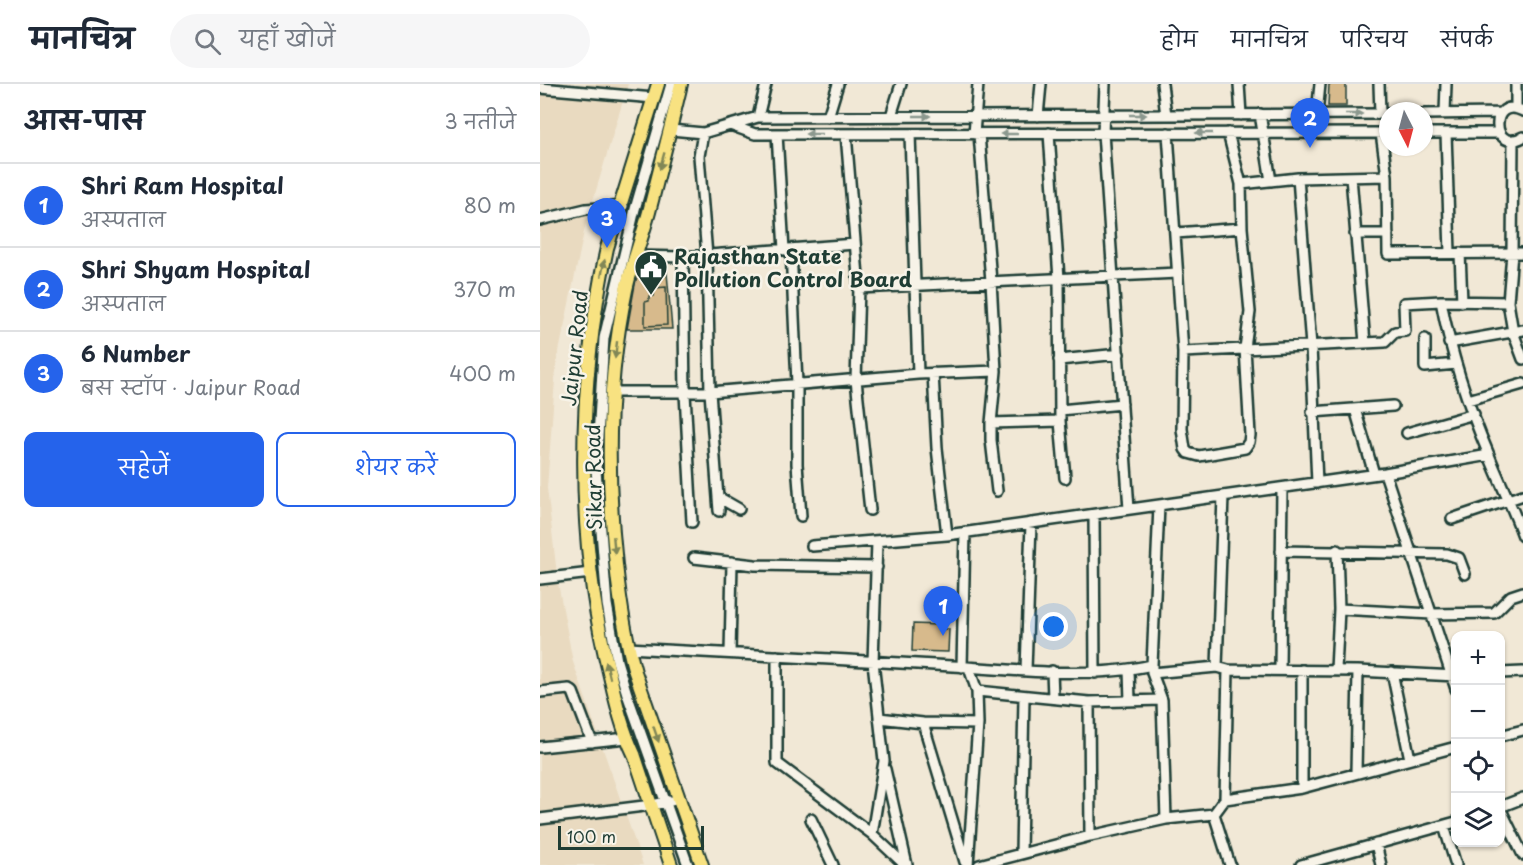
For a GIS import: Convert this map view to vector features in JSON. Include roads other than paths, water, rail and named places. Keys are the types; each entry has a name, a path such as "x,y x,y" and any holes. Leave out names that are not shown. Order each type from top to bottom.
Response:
{"main road":[{"name":"Jaipur Road","path":"656,84 654,98 601,276 593,328 584,458 593,602 602,645 627,738 671,865"},
{"name":"Sikar Road","path":"679,85 671,130 627,288 616,345 609,484 620,596 628,648 702,865"}],"street":[{"path":"758,117 765,84"},
{"path":"828,117 838,84"},
{"path":"891,116 901,84"},
{"path":"978,84 976,134 991,281 996,371 991,440 997,491"},
{"path":"1038,116 1041,84"},
{"path":"1105,84 1103,133 1129,509"},
{"path":"1162,84 1166,115"},
{"path":"1239,84 1241,115"},
{"path":"1317,114 1320,84"},
{"path":"1379,84 1382,102"},
{"path":"1445,113 1446,84"},
{"path":"1433,114 1501,113 1506,110 1520,110 1516,84"},
{"path":"679,85 635,209 604,338 596,470 607,604 617,662 688,865"},
{"path":"540,88 654,98"},
{"path":"1501,113 1497,123 1500,133 1503,137 1519,140 1508,302 1518,331 1523,359"},
{"path":"1260,114 1271,181"},
{"path":"671,130 703,132 758,117 1379,114"},
{"path":"843,117 859,288 856,380 870,510"},
{"path":"730,125 755,134 1379,133"},
{"path":"703,132 699,156 707,256 710,392 720,511"},
{"path":"1168,133 1183,352 1182,429 1185,449 1188,453 1199,456 1245,448 1249,442 1245,348 1250,312 1242,228 1241,184 1228,133"},
{"path":"1433,133 1500,133"},
{"path":"1446,133 1455,253 1462,302"},
{"path":"777,134 797,384 797,464 801,516"},
{"path":"910,134 918,374"},
{"path":"1049,134 1059,279 1060,421 1065,478"},
{"path":"1386,156 1388,254 1523,253"},
{"path":"1241,184 1298,178 1387,176"},
{"path":"1351,177 1365,343"},
{"path":"1298,178 1311,346 1312,412 1317,483"},
{"path":"540,220 586,209 622,206 649,213"},
{"path":"1176,232 1242,228"},
{"path":"1355,234 1388,234"},
{"path":"636,256 707,256 855,244"},
{"path":"682,257 685,393 693,522"},
{"path":"859,288 1178,273"},
{"path":"1441,301 1449,343 1468,400 1523,536"},
{"path":"1183,352 1385,342 1395,332 1405,330 1404,303 1508,302"},
{"path":"1449,343 1518,331"},
{"path":"1425,339 1425,367 1456,364"},
{"path":"1059,360 1119,354"},
{"path":"612,392 710,392 918,374 996,371"},
{"path":"933,373 937,448 947,535"},
{"path":"1468,400 1523,384"},
{"path":"1060,410 1122,404"},
{"path":"1312,412 1393,406"},
{"path":"1355,409 1374,474"},
{"path":"1407,433 1474,414"},
{"path":"991,423 1060,421"},
{"path":"812,546 947,535 1385,473 1489,455"},
{"path":"1385,473 1451,668"},
{"path":"1280,669 1282,488"},
{"path":"1452,519 1523,495"},
{"path":"1217,667 1224,496"},
{"path":"718,497 739,509"},
{"path":"1159,506 1152,669 1162,700 1166,819"},
{"path":"1094,515 1095,673"},
{"path":"1026,670 1031,523"},
{"path":"965,532 966,667 977,691 978,724 967,865"},
{"path":"877,542 873,662 884,761 906,865"},
{"path":"1336,670 1339,609 1337,550"},
{"path":"1281,551 1411,552 1454,556 1459,558 1465,574"},
{"path":"694,558 819,567 877,567"},
{"path":"730,653 732,562"},
{"path":"540,579 591,573"},
{"path":"1339,609 1432,614 1494,613 1511,596 1523,592"},
{"path":"628,648 1095,673 1217,667 1228,670 1336,670 1451,676"},
{"path":"777,656 777,763 872,834 906,865"},
{"path":"1129,670 1130,701"},
{"path":"979,865 1166,819 1214,814 1225,799 1228,670"},
{"path":"1302,670 1302,788"},
{"path":"1052,671 1053,697"},
{"path":"1356,772 1359,671"},
{"path":"1392,672 1410,759"},
{"path":"1505,673 1523,672"},
{"path":"540,692 569,689 573,692 592,742"},
{"path":"977,691 1089,702 1162,700"},
{"path":"1021,853 1024,697"},
{"path":"1089,702 1090,836"},
{"path":"879,718 923,723 978,724"},
{"path":"923,723 967,865"},
{"path":"1505,735 1523,730"},
{"path":"540,747 627,738"},
{"path":"1225,799 1302,788 1451,748"},
{"path":"872,834 884,761"},
{"path":"540,819 652,806 678,798"},
{"path":"1505,806 1523,798"},
{"path":"1214,814 1230,865"},
{"path":"1505,818 1523,855"},
{"path":"811,819 833,865"},
{"path":"1301,865 1451,823"},
{"path":"1444,825 1456,865"},
{"path":"1376,844 1381,865"}],"place":[{"name":"Shri Shyam Hospital","path":"1310,148"},
{"name":"6 Number","path":"607,248"},
{"name":"Rajasthan State Pollution Control Board","path":"651,296"},
{"name":"Shri Ram Hospital","path":"943,636"}]}
